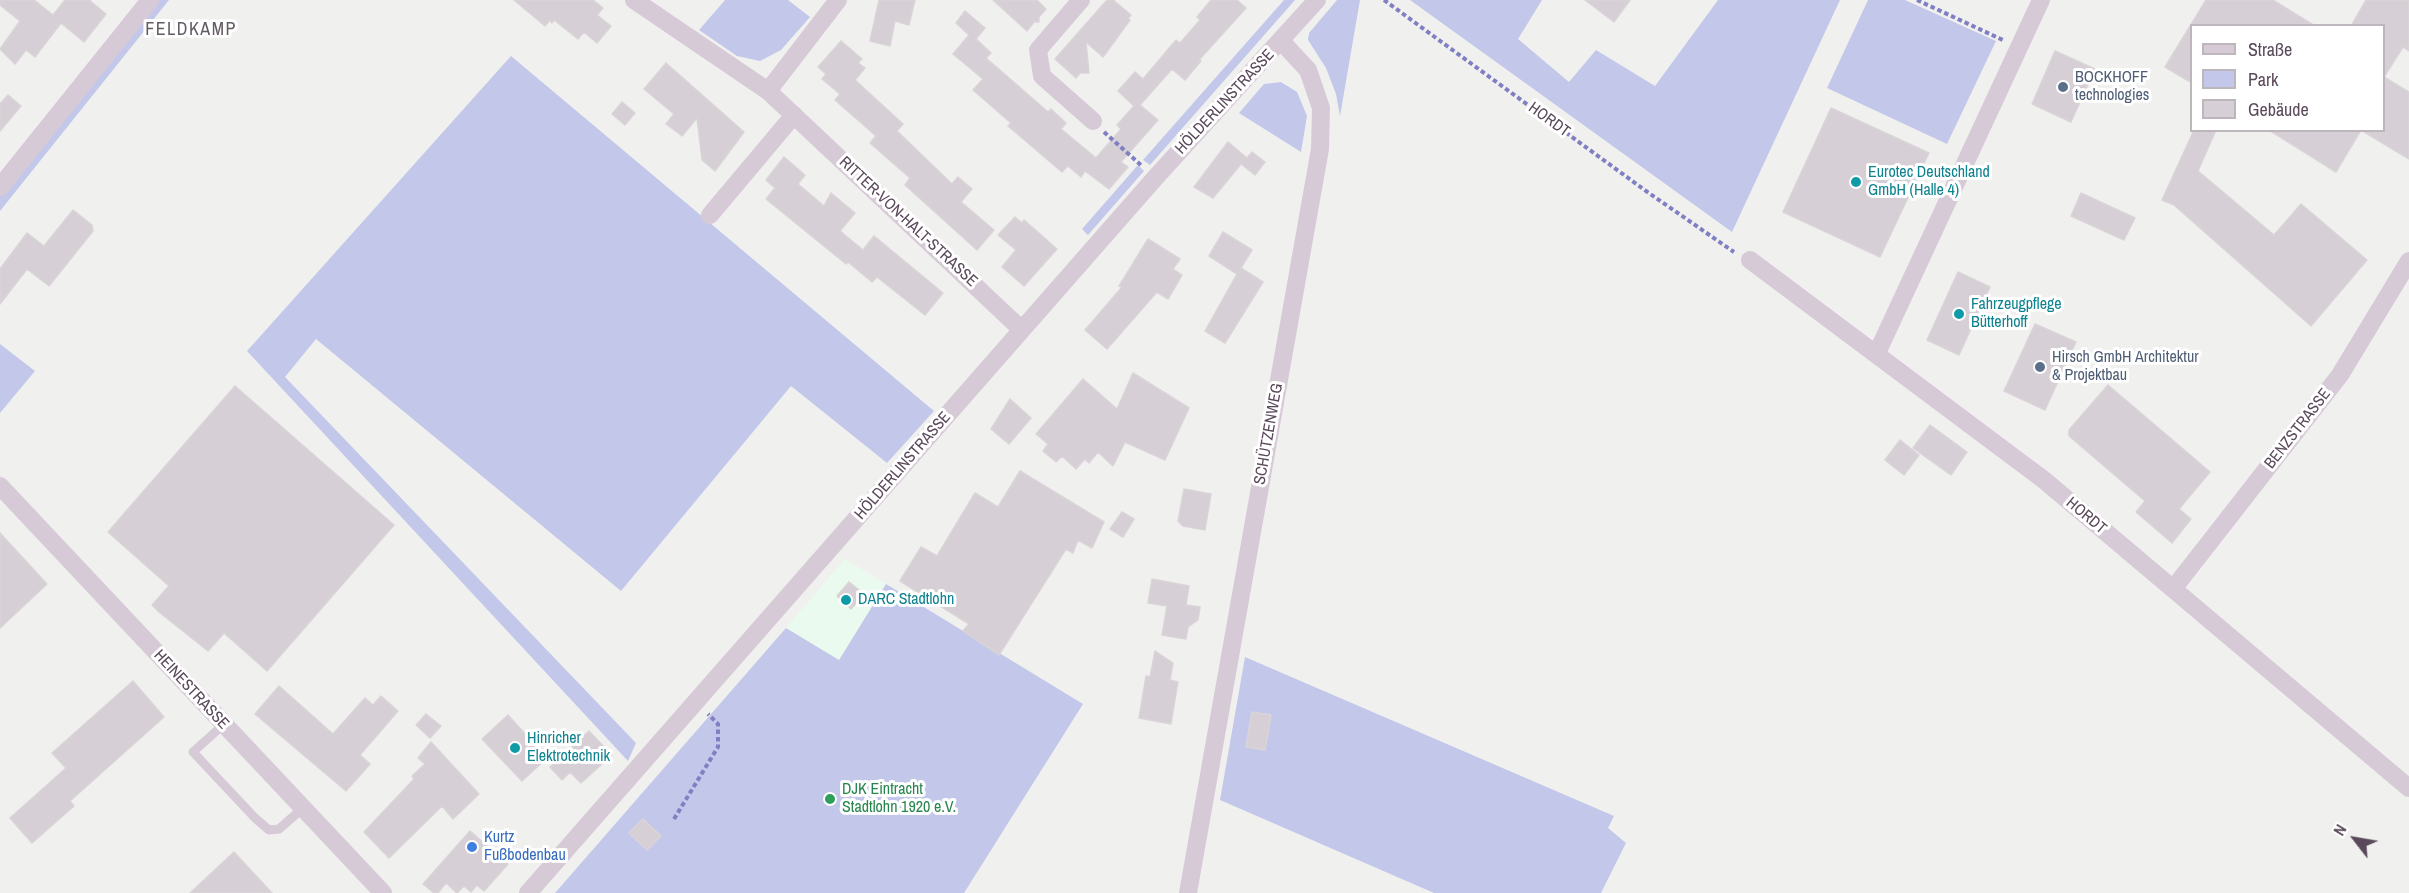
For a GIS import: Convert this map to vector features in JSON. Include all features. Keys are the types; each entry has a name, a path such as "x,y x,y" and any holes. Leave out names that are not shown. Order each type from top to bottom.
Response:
{"street":[{"path":"0,187 150,0"},
{"name":"RITTER-VON-HALT-STRASSE","path":"634,0 768,90 1022,330"},
{"path":"768,90 838,0"},
{"path":"1081,0 1038,50 1042,76 1093,121"},
{"path":"1281,41 1317,0"},
{"path":"1877,353 2041,0"},
{"name":"HÖLDERLINSTRASSE","path":"528,893 1155,178 1281,41"},
{"name":"SCHÜTZENWEG","path":"1188,893 1320,149 1321,108 1308,70 1281,41"},
{"path":"710,215 794,115"},
{"name":"HORDT","path":"1750,260 2044,480 2409,788"},
{"name":"BENZSTRASSE","path":"2173,590 2340,375 2409,261"},
{"name":"HEINESTRASSE","path":"0,486 383,893"}],"lane":[{"path":"224,725 193,753 269,830 279,829 303,808"}],"path":[{"name":"HORDT","path":"1384,0 1733,251"},
{"path":"1917,0 2019,47"},
{"path":"1093,121 1155,178"},
{"path":"674,819 718,747 718,724 696,702"}],"shaded area":[{"path":"845,559 886,584 839,661 786,628"}],"green space":[{"path":"155,0 169,0 0,211 0,194"},
{"path":"725,0 788,0 810,17 781,50 760,61 737,56 699,30"},
{"path":"1284,0 1295,0 1150,165 1143,160"},
{"path":"1337,0 1360,0 1340,116 1336,94 1326,68 1308,40 1309,33"},
{"path":"1410,0 1542,0 1518,39 1569,82 1596,50 1655,86 1718,0 1840,0 1732,232"},
{"path":"1868,0 1905,0 1996,41 1947,144 1827,88"},
{"path":"511,56 934,411 887,463 791,386 621,591 316,339 285,377 636,743 628,761 247,351"},
{"path":"1281,82 1297,92 1307,116 1301,152 1239,113 1264,84"},
{"path":"1138,165 1144,171 1088,235 1082,229"},
{"path":"0,344 35,371 0,413"},
{"name":"DJK Eintracht Stadtlohn 1920 e.V.","path":"886,584 1083,704 964,893 555,893 786,628 839,660"},
{"path":"1245,657 1614,816 1608,828 1626,843 1601,893 1434,893 1220,800"}],"building":[{"path":"0,0 34,0 53,15 65,0 89,0 106,14 84,42 61,23 35,57 26,50 15,64 0,49 20,21 0,5"},
{"path":"514,0 593,0 603,8 597,15 611,26 597,43 584,32 578,39 554,20 552,23 550,20 545,26"},
{"path":"879,0 915,0 909,25 895,21 890,46 870,41"},
{"path":"993,0 1037,0 1046,9 1039,17 1039,22 1034,22 1027,31"},
{"path":"1107,0 1113,0 1131,15 1128,18 1130,20 1103,57 1086,42 1089,73 1080,73 1076,78 1055,59"},
{"path":"1211,0 1237,0 1246,8 1199,60 1201,61 1185,80 1172,69 1140,105 1158,120 1121,162 1128,167 1109,189 1085,171 1081,177 1068,166 1062,172 1008,126 1011,123 973,90 983,79 953,54 969,35 956,23 965,11 985,28 976,39 991,53 986,58 1048,112 1051,109 1066,123 1061,129 1096,158 1121,129 1117,125 1134,106 1118,91 1135,72 1143,79 1176,40 1180,43 1200,20 1197,17"},
{"path":"1585,0 1630,0 1614,22"},
{"path":"2206,0 2273,0 2312,24 2191,24"},
{"path":"2366,0 2409,0 2409,51 2403,47 2385,75 2385,24 2352,24"},
{"path":"2190,26 2190,82 2165,67"},
{"path":"841,41 862,59 858,63 865,68 855,80 903,124 897,131 952,184 958,177 972,189 961,202 994,230 977,250 905,185 910,178 870,143 876,136 835,100 840,94 822,79 826,74 818,67"},
{"name":"BOCKHOFF technologies","path":"2055,51 2095,69 2071,122 2032,104"},
{"path":"666,63 744,132 715,171 702,160 697,118 682,136 666,124 674,114 644,89"},
{"path":"2385,78 2409,92 2409,159 2364,132 2385,132"},
{"path":"8,95 21,106 0,131 0,104"},
{"path":"622,102 635,113 625,125 612,114"},
{"name":"Eurotec Deutschland GmbH (Halle 4)","path":"1831,108 1929,153 1880,257 1783,212"},
{"path":"2193,132 2215,132 2198,171 2274,235 2301,204 2367,260 2311,326 2174,205 2162,200"},
{"path":"2272,132 2360,132 2336,172"},
{"path":"1228,142 1247,158 1252,152 1265,162 1255,175 1241,164 1213,198 1194,187"},
{"path":"784,157 805,175 798,184 824,206 831,193 855,213 840,231 863,250 874,236 943,293 925,315 877,277 872,282 848,262 846,264 766,199 775,188 766,180"},
{"path":"2081,193 2135,218 2124,240 2071,216"},
{"path":"73,210 92,225 93,231 49,286 27,269 0,304 0,269 27,233 44,246"},
{"path":"1015,217 1022,223 1024,220 1057,249 1024,286 1002,267 1016,250 998,235"},
{"path":"1223,232 1252,250 1241,268 1263,282 1225,343 1205,331 1237,274 1209,256"},
{"path":"1148,239 1180,259 1173,269 1182,275 1168,299 1157,292 1107,349 1085,330 1122,287 1119,286"},
{"name":"Fahrzeugpflege Bütterhoff","path":"1958,272 1990,287 1959,355 1927,340"},
{"name":"Hirsch GmbH Architektur & Projektbau","path":"2035,324 2076,342 2045,410 2004,391"},
{"path":"1133,373 1189,408 1165,460 1125,442 1113,466 1098,452 1089,463 1085,459 1076,469 1062,456 1056,462 1043,451 1048,444 1036,434 1083,379 1117,409"},
{"path":"2108,385 2210,472 2179,509 2191,519 2172,543 2136,512 2145,501 2069,436 2069,430"},
{"path":"235,386 394,525 267,671 224,633 208,651 159,612 152,605 169,586 108,532"},
{"path":"1010,399 1031,418 1009,444 991,429"},
{"path":"1930,425 1967,452 1951,475 1913,448"},
{"path":"1900,440 1919,455 1904,475 1885,460"},
{"path":"1020,471 1104,522 1092,548 1078,540 1073,553 1066,549 999,655 963,631 969,624 900,581 921,547 937,556 975,493 998,507"},
{"path":"1184,489 1211,494 1205,530 1183,526 1178,521"},
{"path":"1122,512 1134,519 1123,537 1110,529"},
{"path":"0,533 47,584 0,628"},
{"path":"1152,579 1189,586 1186,605 1200,607 1198,620 1188,627 1186,639 1162,635 1167,606 1148,603"},
{"path":"849,582 864,594 851,609 837,596"},
{"path":"1155,651 1173,663 1170,680 1178,682 1171,724 1139,718 1146,676 1150,677"},
{"path":"133,681 164,717 70,801 74,806 32,843 10,818 66,768 52,753"},
{"path":"279,686 333,734 365,698 373,705 381,696 398,711 360,755 370,764 346,791 255,714"},
{"path":"1252,712 1271,715 1265,750 1246,747"},
{"path":"426,714 441,726 430,738 416,725"},
{"name":"Hinricher Elektrotechnik","path":"508,715 547,758 522,781 482,739"},
{"path":"589,731 612,755 581,783 570,772 562,780 550,767"},
{"path":"431,742 479,794 453,819 442,806 389,858 364,832 414,779 412,776 425,764 418,758"},
{"path":"643,819 661,836 647,850 629,833"},
{"name":"Kurtz Fußbodenbau","path":"470,831 508,864 484,891 477,885 471,892 464,886 457,893 446,883 438,893 434,893 423,884"},
{"path":"234,852 272,893 190,893"}],"place":[{"name":"BOCKHOFF technologies","path":"2063,87"},
{"name":"Eurotec Deutschland GmbH (Halle 4)","path":"1856,182"},
{"name":"Fahrzeugpflege Bütterhoff","path":"1959,314"},
{"name":"Hirsch GmbH Architektur & Projektbau","path":"2040,367"},
{"name":"DARC Stadtlohn","path":"846,600"},
{"name":"Hinricher Elektrotechnik","path":"515,748"},
{"name":"DJK Eintracht Stadtlohn 1920 e.V.","path":"830,799"},
{"name":"Kurtz Fußbodenbau","path":"472,847"}],"district":[{"name":"FELDKAMP","path":"191,30"}]}
